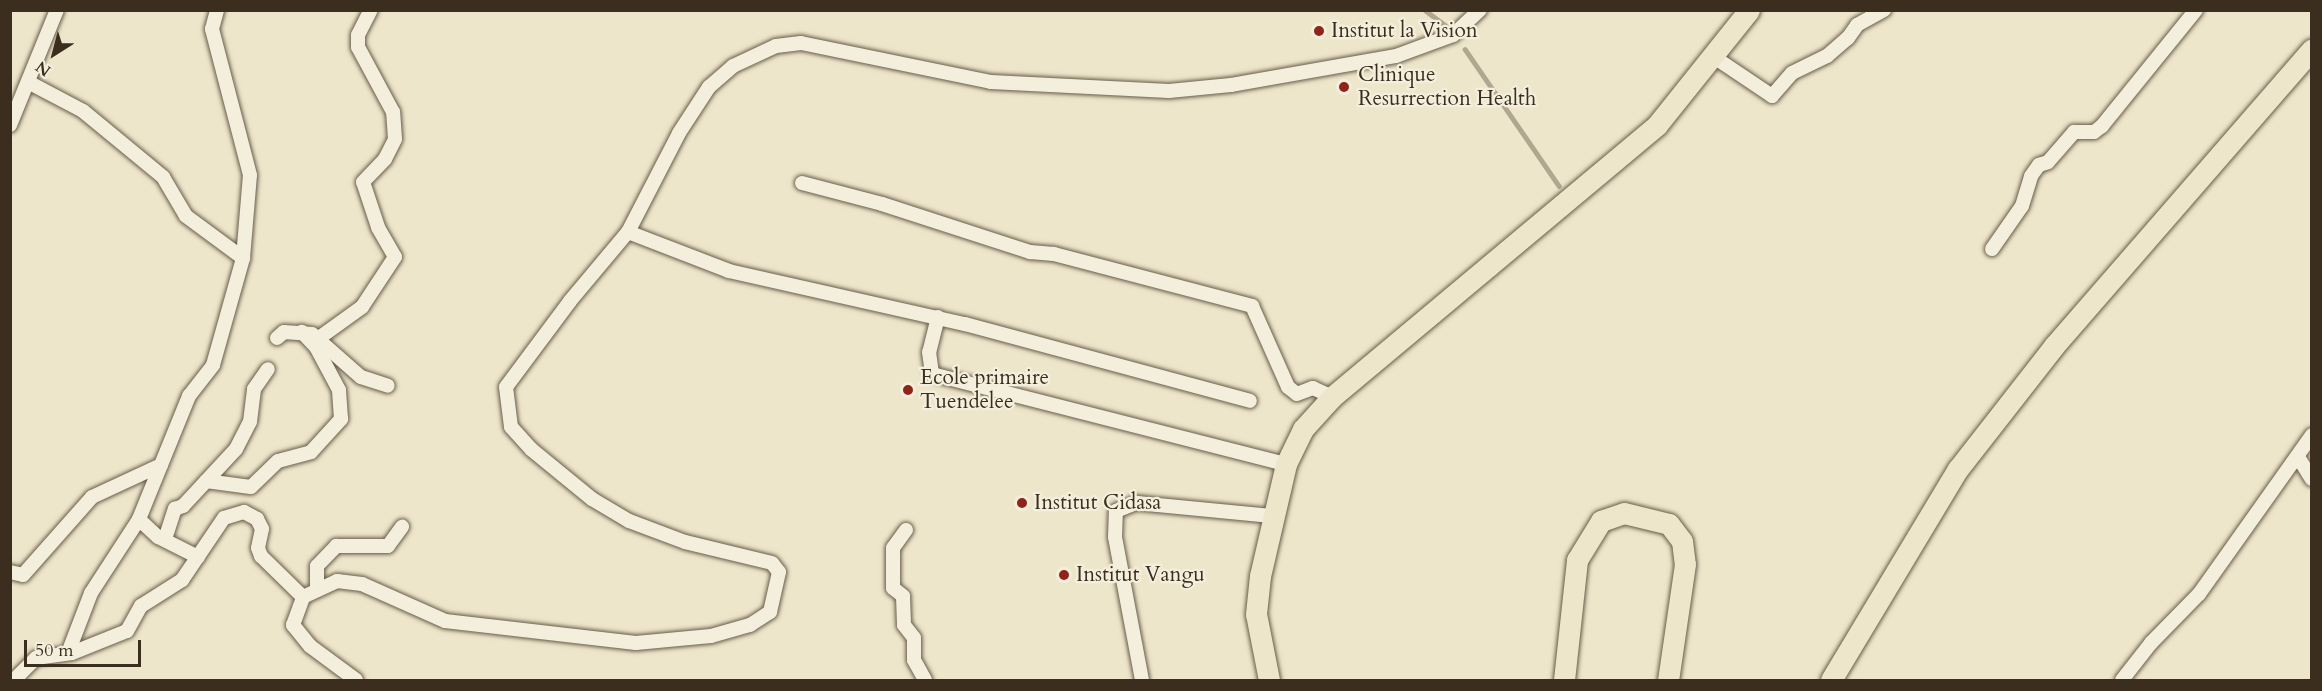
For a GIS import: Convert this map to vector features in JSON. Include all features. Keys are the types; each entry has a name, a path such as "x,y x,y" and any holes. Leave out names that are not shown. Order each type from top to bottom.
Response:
{"highway":[{"path":"1269,681 1256,614 1272,516 1286,464 1303,429 1332,397 1600,176 1658,125 1749,10"},
{"path":"1831,681 1958,470 2054,346 2312,50"},
{"path":"1564,681 1577,560 1601,521 1624,513 1669,524 1682,541 1685,564 1668,681"}],"street":[{"path":"10,125 57,10"},
{"path":"51,29 68,10"},
{"path":"68,653 91,593 139,519 189,396 213,365 243,258 250,175 212,29 217,10"},
{"path":"319,339 362,308 395,257 378,228 363,182 385,159 395,139 393,112 358,47 358,35 371,10"},
{"path":"356,681 310,646 293,625 303,597 317,588 337,581 362,584 445,621 636,644 711,636 750,625 770,612 779,572 772,563 685,542 629,521 592,499 531,449 511,427 506,387 570,301 628,232 679,133 709,87 733,66 776,46 801,43 991,82 1169,91 1396,56 1453,35 1479,10"},
{"path":"1714,57 1772,96 1792,73 1827,56 1848,38 1857,25 1884,10"},
{"path":"1992,249 2022,206 2039,165 2048,162 2074,132 2094,132 2102,126 2196,10"},
{"path":"28,82 83,111 163,177 186,216 243,258"},
{"path":"802,183 882,204 1030,252 1054,254 1252,306 1287,387 1297,394 1313,388 1332,397"},
{"path":"628,232 729,271 938,317 1250,401"},
{"path":"938,317 929,352 932,374 1286,464"},
{"path":"277,338 284,332 302,332 319,339 361,377 388,386"},
{"path":"206,481 251,487 278,461 311,452 341,419 339,390 316,347 302,332"},
{"path":"165,539 175,509 236,449 250,422 254,389 268,369"},
{"path":"2122,681 2151,643 2199,594 2312,435"},
{"path":"2298,456 2312,480"},
{"path":"10,572 23,574 92,497 161,465"},
{"path":"1142,681 1115,537 1116,511 1136,503 1272,516"},
{"path":"17,678 36,658 68,653 127,631 141,606 182,580 224,518 244,512 257,519 262,529 258,548 261,556 303,597"},
{"path":"139,519 165,539 198,557"},
{"path":"317,588 317,566 336,546 388,546 402,527"},
{"path":"906,530 893,548 893,588 903,596 904,625 914,638 914,660 925,681"}],"waterway":[{"path":"1425,10 1445,25"},
{"path":"1465,49 1559,186"}],"place":[{"name":"Institut la Vision","path":"1319,31"},
{"name":"Clinique Resurrection Health","path":"1344,87"},
{"name":"Ecole primaire Tuendelee","path":"908,390"},
{"name":"Institut Cidasa","path":"1022,503"},
{"name":"Institut Vangu","path":"1064,575"}]}
